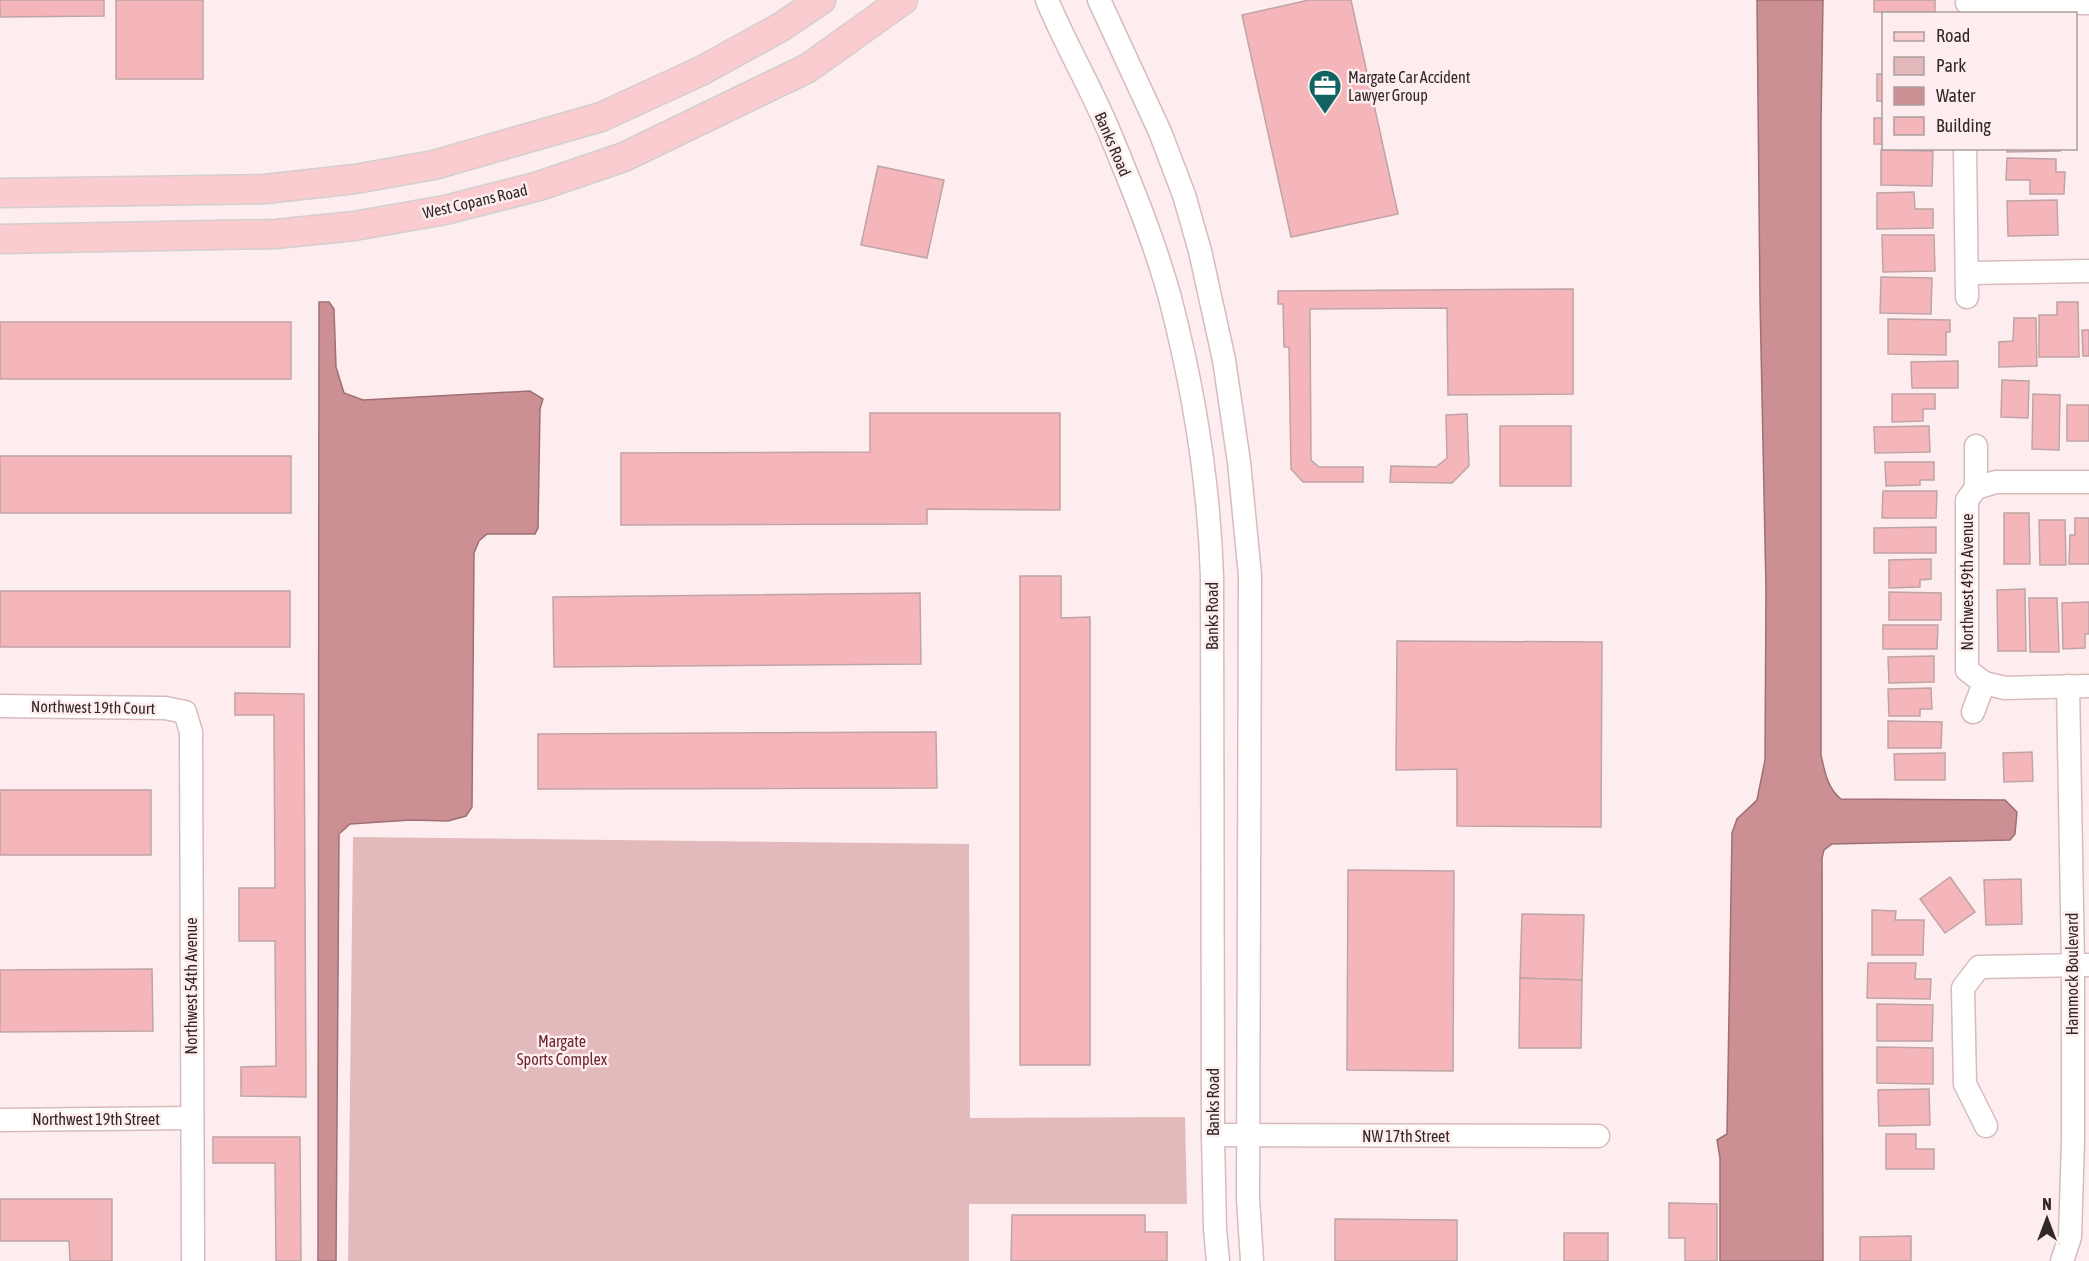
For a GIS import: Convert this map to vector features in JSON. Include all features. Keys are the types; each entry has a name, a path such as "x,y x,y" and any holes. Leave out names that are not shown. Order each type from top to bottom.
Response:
{"main road":[{"path":"0,192 265,189 355,179 434,165 601,117 701,71 781,27 821,0"},
{"name":"West Copans Road","path":"0,238 276,234 354,226 445,210 539,186 624,157 808,68 903,0"}],"street":[{"name":"Banks Road","path":"1047,0 1110,133 1159,263 1170,297 1186,364 1198,431 1212,577 1213,1135 1218,1261"},
{"path":"1099,0 1160,132 1184,195 1200,251 1224,360 1239,462 1250,576 1248,1197 1252,1261"},
{"path":"1967,6 2089,3"},
{"path":"1965,150 1967,297"},
{"path":"1968,273 2089,271"},
{"name":"Northwest 49th Avenue","path":"1976,446 1976,488 1967,500 1967,670 1984,683"},
{"path":"1976,488 1996,482 2089,482"},
{"path":"1972,712 1984,683 2005,688 2079,686"},
{"name":"Hammock Boulevard","path":"2062,1261 2070,1238 2081,964 2079,686"},
{"name":"Northwest 19th Court","path":"0,706 165,708 185,712"},
{"name":"Northwest 54th Avenue","path":"185,712 191,732 193,1261"},
{"path":"1986,1126 1965,1084 1963,988 1979,967 2081,964"},
{"name":"Northwest 19th Street","path":"0,1120 192,1118"},
{"name":"NW 17th Street","path":"1213,1135 1598,1136"}],"green space":[{"name":"Margate Sports Complex","path":"353,837 969,844 970,1118 1185,1117 1187,1204 969,1204 969,1261 348,1261"}],"water":[{"path":"1757,0 1823,0 1821,755 1825,773 1836,795 1841,799 2005,800 2017,812 2015,834 2010,840 1832,844 1824,850 1822,858 1823,1261 1720,1261 1720,1158 1717,1140 1727,1134 1732,833 1737,819 1757,800 1765,760 1766,590"},
{"path":"319,302 329,302 334,309 336,367 344,393 363,400 530,391 543,399 540,409 538,528 535,534 487,534 479,541 474,553 472,807 466,816 448,821 411,820 350,824 339,834 336,1261 318,1261"}],"building":[{"path":"0,0 104,0 104,16 0,17"},
{"path":"116,0 203,0 203,79 116,79"},
{"path":"1309,0 1351,0 1398,214 1291,237 1242,15"},
{"path":"1874,0 1935,0 1935,12 1874,12"},
{"path":"1877,74 1882,74 1882,101 1877,101"},
{"path":"1874,118 1882,118 1882,144 1874,144"},
{"path":"1881,150 1933,151 1932,186 1881,185"},
{"path":"2007,150 2060,150 2060,151 2007,152"},
{"path":"2007,158 2056,159 2056,172 2065,172 2064,194 2030,194 2030,180 2006,180"},
{"path":"878,166 944,180 927,258 861,245"},
{"path":"1914,192 1915,209 1933,209 1933,228 1877,229 1877,193"},
{"path":"2057,200 2058,235 2008,236 2007,201"},
{"path":"1882,235 1934,235 1935,271 1883,272"},
{"path":"1881,277 1932,278 1931,314 1880,313"},
{"path":"1573,289 1573,394 1448,395 1447,308 1310,309 1311,460 1319,467 1363,467 1363,482 1303,482 1291,469 1289,347 1284,347 1283,304 1278,304 1278,291"},
{"path":"2057,302 2078,302 2079,357 2039,357 2039,315 2057,315"},
{"path":"2014,318 2036,318 2037,366 1999,367 1999,342 2013,341"},
{"path":"1888,319 1950,320 1950,332 1946,332 1946,355 1888,354"},
{"path":"0,322 291,322 291,379 0,379"},
{"path":"2082,330 2089,330 2089,356 2083,356"},
{"path":"1958,361 1958,388 1912,388 1911,362"},
{"path":"2002,380 2029,381 2028,418 2001,417"},
{"path":"1892,394 1935,394 1935,409 1923,409 1923,421 1892,422"},
{"path":"2033,394 2060,395 2059,450 2032,449"},
{"path":"2067,405 2089,405 2089,441 2067,441"},
{"path":"870,413 1060,413 1060,510 927,509 927,524 621,525 621,453 870,452"},
{"path":"1467,414 1469,466 1452,483 1390,482 1391,466 1436,467 1447,458 1446,415"},
{"path":"1500,426 1571,426 1571,486 1500,486"},
{"path":"1929,426 1930,452 1875,453 1874,427"},
{"path":"0,456 291,456 291,513 0,513"},
{"path":"1885,462 1934,462 1934,480 1920,480 1920,485 1886,486"},
{"path":"1883,491 1937,491 1936,518 1882,518"},
{"path":"2004,513 2029,513 2030,564 2004,564"},
{"path":"2075,518 2089,518 2089,564 2069,564 2070,535 2075,535"},
{"path":"2039,520 2065,520 2066,565 2040,565"},
{"path":"1936,527 1936,553 1874,553 1874,528"},
{"path":"1931,559 1931,579 1920,580 1920,587 1889,588 1889,560"},
{"path":"1020,576 1061,576 1061,618 1090,617 1090,1065 1020,1065"},
{"path":"2025,589 2026,651 1998,651 1997,590"},
{"path":"0,591 290,591 290,647 0,647"},
{"path":"1889,592 1941,593 1941,620 1889,620"},
{"path":"920,593 921,664 554,667 553,597"},
{"path":"2029,598 2057,598 2059,652 2030,652"},
{"path":"2089,602 2089,634 2085,634 2085,648 2063,649 2062,603"},
{"path":"1883,625 1938,625 1937,649 1883,649"},
{"path":"1397,641 1602,642 1601,827 1457,826 1457,769 1396,770"},
{"path":"1934,656 1934,682 1889,683 1888,657"},
{"path":"1931,688 1932,709 1920,709 1920,716 1889,716 1888,689"},
{"path":"235,693 304,694 306,1097 241,1096 241,1067 276,1066 275,941 239,941 239,888 275,888 274,715 235,715"},
{"path":"1888,721 1942,722 1941,748 1888,748"},
{"path":"936,732 937,788 538,789 538,734"},
{"path":"2032,752 2033,781 2004,782 2003,753"},
{"path":"1945,753 1945,780 1895,780 1894,754"},
{"path":"0,790 151,790 151,855 0,855"},
{"path":"1348,870 1454,871 1453,1071 1347,1070"},
{"path":"1950,877 1975,912 1945,933 1920,899"},
{"path":"2021,879 2022,924 1986,925 1984,880"},
{"path":"1872,910 1896,911 1895,920 1924,920 1923,955 1872,955"},
{"path":"1522,914 1584,915 1582,980 1520,978"},
{"path":"1868,963 1916,963 1915,979 1931,979 1930,999 1867,998"},
{"path":"152,969 153,1031 0,1032 0,970"},
{"path":"1520,978 1582,980 1581,1048 1519,1048"},
{"path":"1877,1004 1933,1005 1932,1041 1877,1041"},
{"path":"1877,1047 1933,1048 1933,1084 1877,1083"},
{"path":"1929,1089 1930,1125 1879,1126 1878,1090"},
{"path":"1886,1134 1916,1134 1916,1149 1934,1149 1934,1169 1886,1169"},
{"path":"213,1137 300,1137 301,1261 276,1261 275,1163 213,1163"},
{"path":"0,1199 112,1199 112,1261 70,1261 69,1241 0,1241"},
{"path":"1669,1203 1717,1204 1717,1261 1685,1261 1685,1238 1669,1238"},
{"path":"1012,1215 1145,1215 1145,1232 1167,1232 1167,1261 1011,1261"},
{"path":"1335,1219 1457,1220 1457,1261 1335,1261"},
{"path":"1564,1233 1608,1233 1608,1261 1564,1261"},
{"path":"1911,1236 1911,1261 1860,1261 1860,1237"}],"place":[{"name":"Margate Car Accident Lawyer Group","path":"1325,115"}]}
